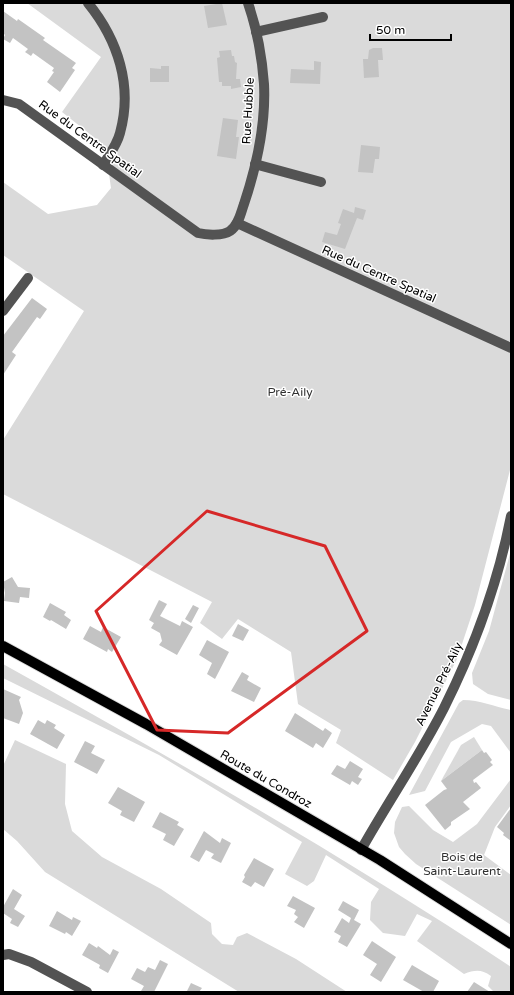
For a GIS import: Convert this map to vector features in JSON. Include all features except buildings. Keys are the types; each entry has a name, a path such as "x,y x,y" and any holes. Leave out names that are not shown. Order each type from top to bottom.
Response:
{"main road":[{"name":"Route du Condroz","path":"3,646 146,724 361,850 511,944"}],"street":[{"path":"88,3 102,22 115,46 120,62 124,87 124,109 120,133 103,166"},
{"name":"Rue Hubble","path":"237,223 256,164 262,135 264,85 256,32 248,3"},
{"path":"256,32 323,17"},
{"name":"Rue du Centre Spatial","path":"3,100 19,104 198,233 205,235 230,231 237,223 511,348"},
{"path":"256,164 321,182"},
{"path":"3,311 28,278"},
{"name":"Avenue Pré-Aily","path":"361,850 443,709 457,682 475,641 488,602 511,516"},
{"path":"3,956 9,954 31,962 87,992"}],"highlighted area":[{"path":"207,511 325,546 367,631 228,733 157,730 96,611"}],"green space":[{"name":"Pré-Aily","path":"27,3 511,3 510,470 475,605 457,659 415,742 393,780 336,743 341,730 298,704 291,652 238,619 222,639 200,623 212,602 3,494 3,440 84,311 3,255 3,182 48,214 97,205 111,188 105,146 62,112 101,57"},
{"path":"511,550 511,700 488,694 473,684 472,673 489,631"},
{"path":"3,664 324,849 387,887 511,967 511,992 494,992 488,986 491,976 484,972 478,971 464,974 417,941 432,921 417,914 405,936 383,933 370,920 371,902 379,889 326,855 314,881 307,886 285,874 302,842 159,755 3,678"},
{"path":"463,700 481,702 511,710 511,753 491,726 482,724 451,742 425,791 409,795 459,703"},
{"path":"474,737 482,750 441,781 461,745"},
{"path":"15,740 66,764 65,804 72,831 102,857 161,889 211,923 212,934 222,944 233,945 237,937 247,933 296,959 347,992 239,992 45,872 17,841 3,829 3,766"},
{"name":"Bois de Saint-Laurent","path":"511,779 511,805 495,827 484,855 511,875 511,925 416,864 399,847 394,833 395,822 402,807 409,806 433,830 453,842 477,824"}]}
